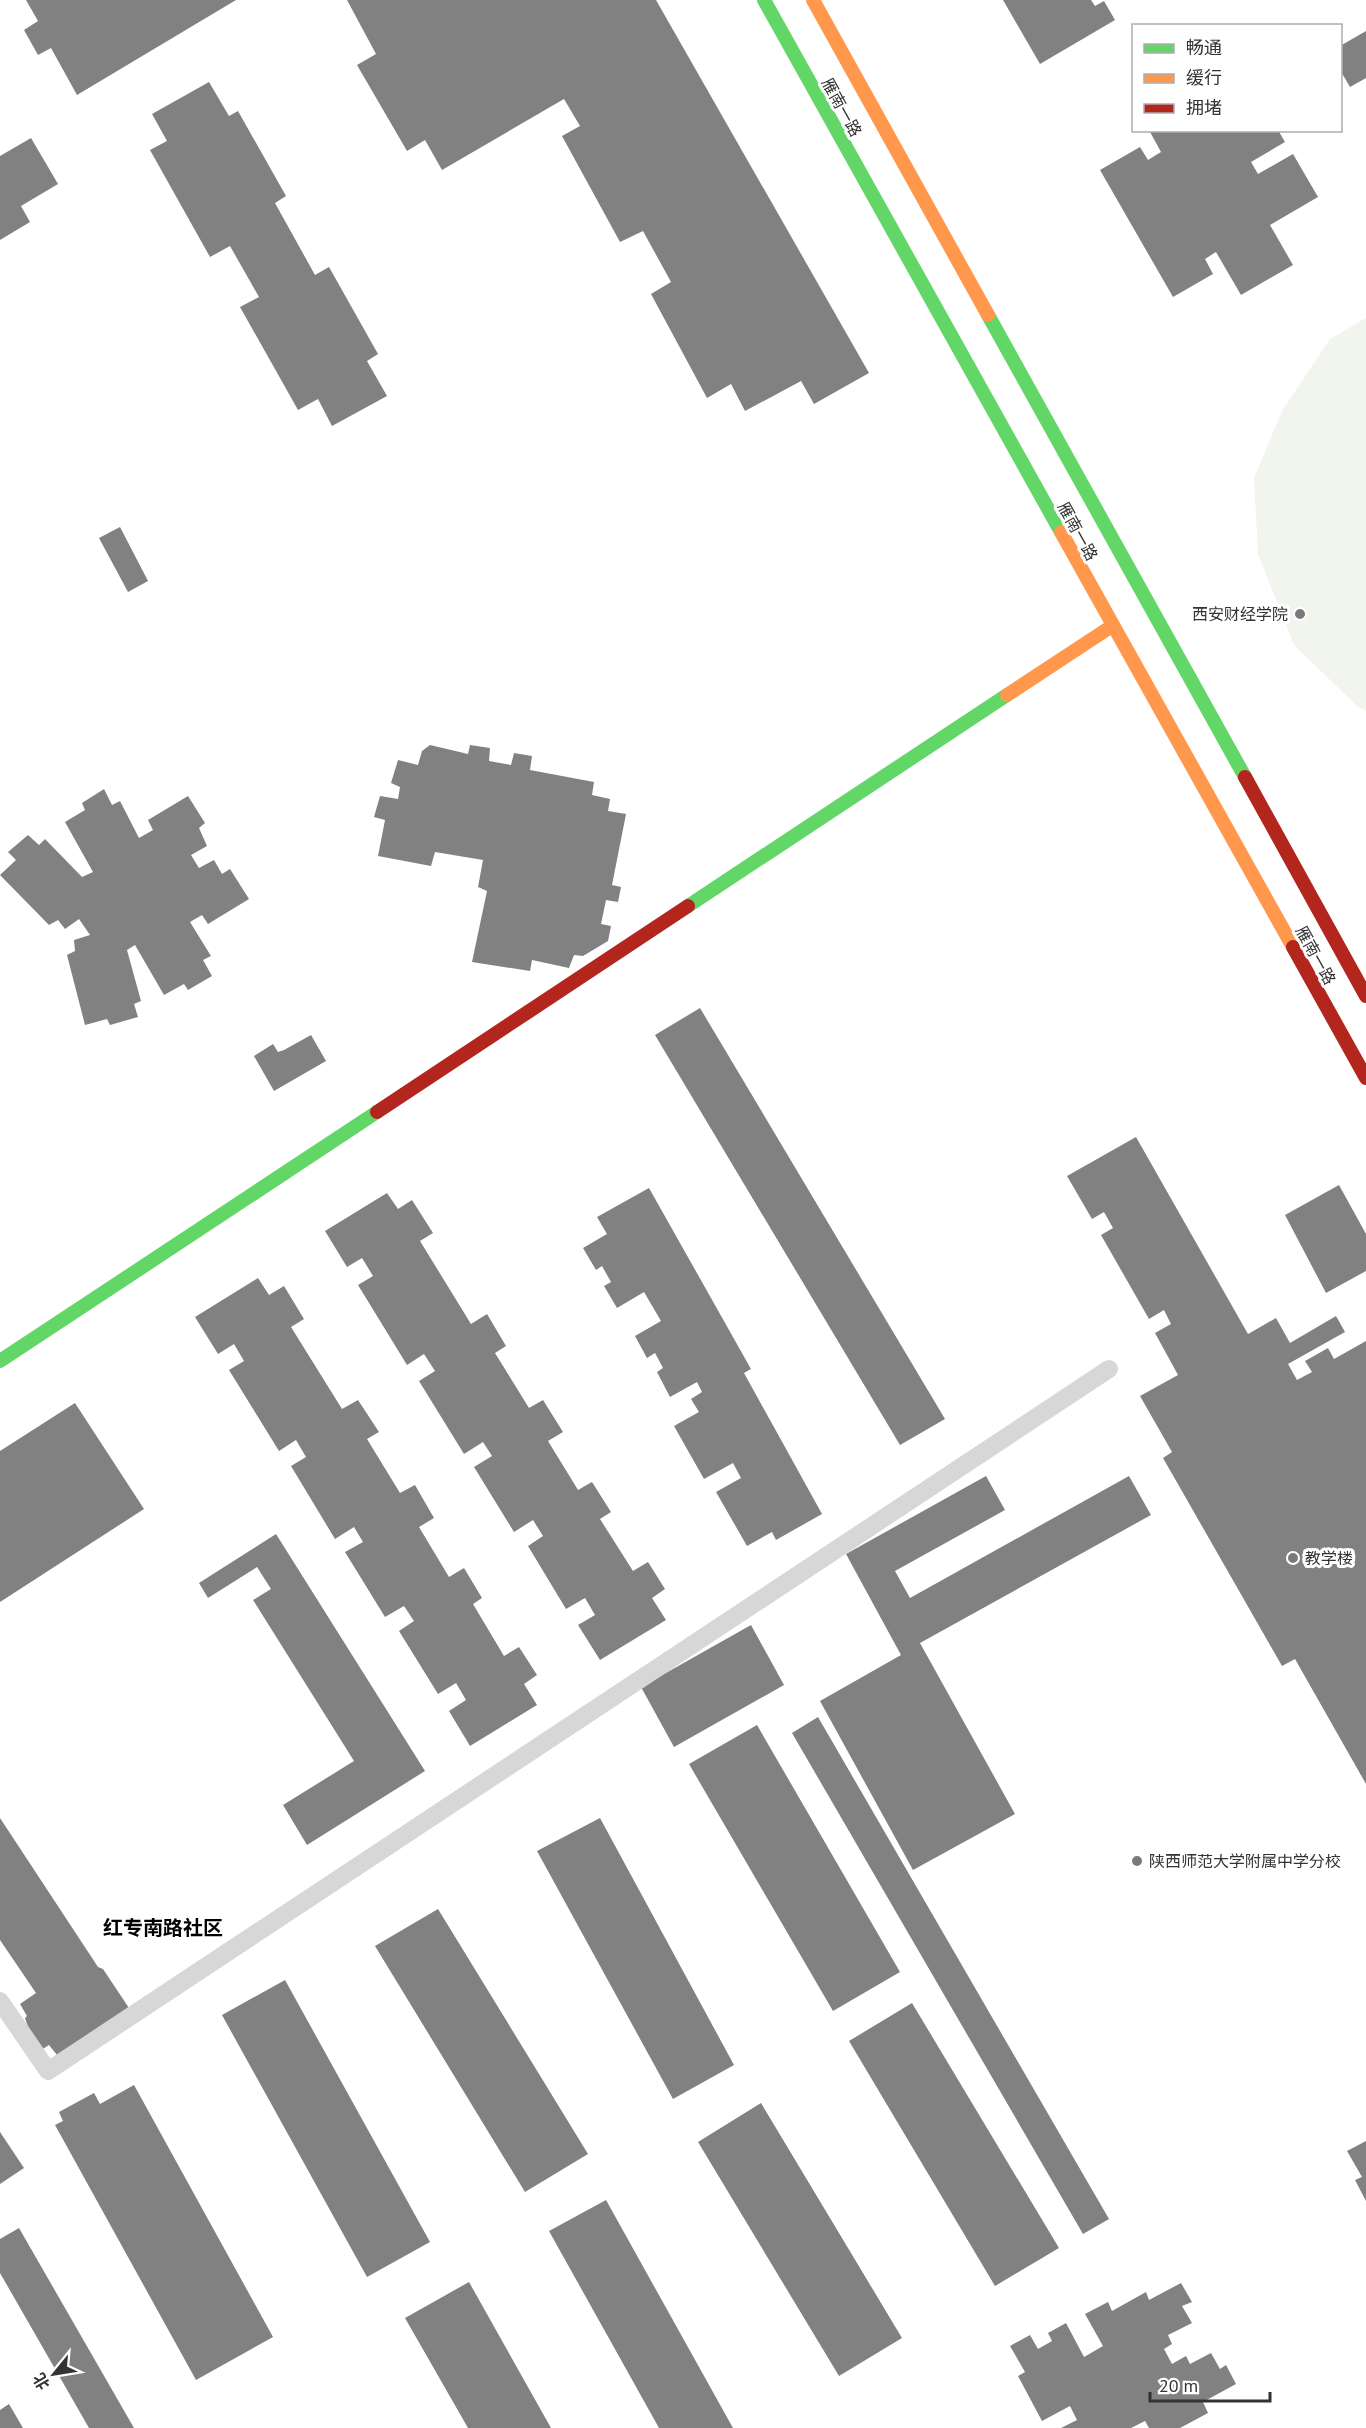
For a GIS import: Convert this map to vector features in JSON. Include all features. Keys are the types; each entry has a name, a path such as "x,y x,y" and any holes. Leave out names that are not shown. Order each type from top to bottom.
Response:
{"main road":[{"name":"雁南一路","path":"764,0 1366,1077"},
{"name":"雁南一路","path":"813,0 1366,996"},
{"path":"0,1361 1112,626"}],"lane":[{"path":"0,2001 48,2071 1109,1369"}],"shaded area":[{"path":"1366,318 1366,711 1358,707 1294,645 1258,554 1254,478 1282,411 1330,339"}],"building":[{"path":"26,0 236,0 77,95 51,48 38,55 24,30 38,21"},
{"path":"347,0 656,0 869,373 814,404 801,381 745,411 731,384 707,398 651,294 671,282 643,231 620,242 562,136 580,126 564,99 442,170 425,140 407,151 357,65 376,54"},
{"path":"1003,0 1091,0 1095,6 1104,1 1115,20 1040,64"},
{"path":"1366,31 1366,78 1350,87 1342,73 1342,45"},
{"path":"209,82 229,116 238,111 286,196 275,203 315,275 329,267 378,354 367,361 387,396 332,426 318,399 298,410 240,307 259,297 230,246 210,257 150,150 167,141 152,114"},
{"path":"1150,132 1279,132 1285,142 1251,162 1258,174 1293,154 1318,197 1270,225 1293,265 1241,295 1216,252 1205,259 1213,274 1173,297 1100,170 1140,147 1148,160 1161,152"},
{"path":"31,138 58,184 21,206 30,222 0,240 0,156"},
{"path":"120,527 148,581 128,592 99,538"},
{"path":"430,745 468,754 470,745 490,748 489,761 511,765 514,753 532,756 530,770 594,782 592,795 610,799 608,811 626,814 612,885 621,887 618,902 606,900 601,924 611,926 608,941 583,956 574,955 569,968 532,960 530,971 472,962 487,891 478,887 483,860 435,852 431,866 378,856 385,820 374,817 380,796 398,799 400,787 391,783 398,760 418,765 422,751"},
{"path":"104,789 112,805 120,801 139,838 153,830 148,820 188,796 205,823 199,828 207,846 191,855 199,868 214,860 222,874 230,869 249,899 208,924 202,915 190,922 211,956 203,960 212,976 188,990 184,984 164,995 135,945 127,950 141,1001 134,1004 138,1017 110,1025 107,1019 85,1025 67,955 75,951 74,940 90,935 79,919 65,929 58,920 49,925 0,875 16,860 8,852 28,835 39,845 45,839 82,877 93,872 65,822 85,810 82,803"},
{"path":"700,1008 945,1419 900,1445 655,1035"},
{"path":"311,1035 326,1061 274,1091 254,1056 273,1044 278,1052 284,1050"},
{"name":"教学楼","path":"1136,1137 1248,1334 1276,1318 1290,1343 1336,1316 1345,1332 1288,1364 1297,1380 1312,1372 1305,1361 1328,1348 1334,1359 1366,1341 1366,1784 1295,1659 1282,1666 1163,1458 1172,1452 1140,1396 1178,1375 1155,1333 1171,1324 1164,1310 1149,1319 1101,1235 1113,1228 1104,1212 1092,1219 1067,1176"},
{"path":"1339,1185 1366,1234 1366,1271 1326,1293 1285,1215"},
{"path":"649,1188 751,1369 744,1373 822,1514 776,1540 772,1532 747,1546 716,1492 741,1478 733,1463 704,1479 674,1426 699,1412 691,1399 702,1392 697,1382 670,1397 657,1372 663,1368 655,1353 647,1358 635,1336 661,1321 644,1292 617,1308 604,1286 611,1282 602,1266 596,1270 583,1248 607,1234 597,1217"},
{"path":"387,1193 398,1209 412,1200 433,1233 420,1241 471,1324 487,1314 506,1346 495,1353 529,1408 543,1400 563,1432 548,1441 578,1490 592,1482 611,1512 600,1519 633,1571 648,1562 665,1589 652,1598 666,1620 600,1660 578,1625 595,1615 585,1598 566,1609 528,1546 543,1536 533,1520 514,1532 474,1467 492,1456 483,1442 464,1454 419,1381 435,1371 424,1354 407,1365 358,1285 373,1276 362,1258 347,1267 325,1231"},
{"path":"258,1278 269,1295 284,1286 304,1319 291,1327 342,1409 358,1400 379,1432 367,1439 400,1493 415,1485 434,1518 419,1527 449,1577 464,1568 482,1598 473,1604 504,1656 519,1647 537,1675 524,1684 537,1705 470,1746 449,1711 466,1700 456,1683 438,1694 399,1631 414,1621 404,1606 385,1617 345,1552 363,1542 354,1527 335,1539 291,1466 306,1457 296,1440 279,1451 229,1370 244,1361 234,1344 218,1354 195,1317"},
{"path":"75,1403 144,1509 0,1602 0,1451"},
{"path":"986,1476 1005,1510 895,1571 910,1598 1129,1476 1151,1515 920,1643 1015,1814 913,1870 820,1701 901,1655 846,1554"},
{"path":"276,1534 425,1771 307,1845 283,1805 354,1761 253,1600 271,1589 257,1567 208,1598 199,1583"},
{"path":"751,1625 784,1685 674,1747 641,1687"},
{"path":"818,1717 1109,2219 1083,2234 792,1733"},
{"path":"757,1725 900,1972 833,2011 689,1764"},
{"path":"0,1818 98,1967 103,1969 129,2008 57,2055 49,2045 38,2052 36,2050 25,2018 27,2016 20,2004 36,1993 0,1940"},
{"path":"600,1818 734,2065 673,2099 537,1851"},
{"path":"438,1909 588,2154 525,2192 375,1946"},
{"path":"285,1980 430,2242 367,2277 222,2015"},
{"path":"912,2003 1059,2248 995,2286 849,2041"},
{"path":"134,2085 273,2337 196,2380 55,2125 63,2121 59,2112 94,2093 100,2104"},
{"path":"761,2103 902,2338 839,2376 698,2142"},
{"path":"0,2132 24,2168 0,2184"},
{"path":"1366,2141 1366,2201 1355,2180 1362,2177 1347,2151"},
{"path":"606,2200 733,2428 659,2428 549,2231"},
{"path":"19,2228 134,2428 89,2428 0,2273 0,2239"},
{"path":"469,2282 551,2428 468,2428 405,2318"},
{"path":"1181,2283 1192,2302 1182,2306 1192,2323 1168,2335 1172,2344 1164,2349 1172,2364 1186,2356 1190,2364 1211,2353 1220,2369 1226,2365 1236,2384 1203,2402 1208,2413 1180,2428 1149,2428 1145,2421 1131,2428 1061,2428 1077,2420 1070,2406 1042,2421 1018,2376 1025,2372 1010,2346 1030,2335 1038,2349 1052,2341 1048,2333 1066,2323 1084,2357 1103,2346 1085,2314 1108,2302 1112,2311 1146,2292 1149,2300"},
{"path":"9,2404 23,2428 0,2428 0,2410"}],"traffic: fast":[{"path":"764,0 1061,532"},
{"path":"988,315 1245,777"},
{"path":"688,906 1007,695"},
{"path":"0,1361 377,1112"}],"traffic: slow":[{"path":"813,0 988,315"},
{"path":"1061,532 1293,947"},
{"path":"1007,695 1112,626"}],"traffic: jam":[{"path":"1245,777 1366,996"},
{"path":"377,1112 688,906"},
{"path":"1293,947 1366,1078"}],"place":[{"name":"西安财经学院","path":"1300,614"},
{"name":"教学楼","path":"1293,1558"},
{"name":"陕西师范大学附属中学分校","path":"1137,1861"}],"district":[{"name":"红专南路社区","path":"163,1928"}]}
